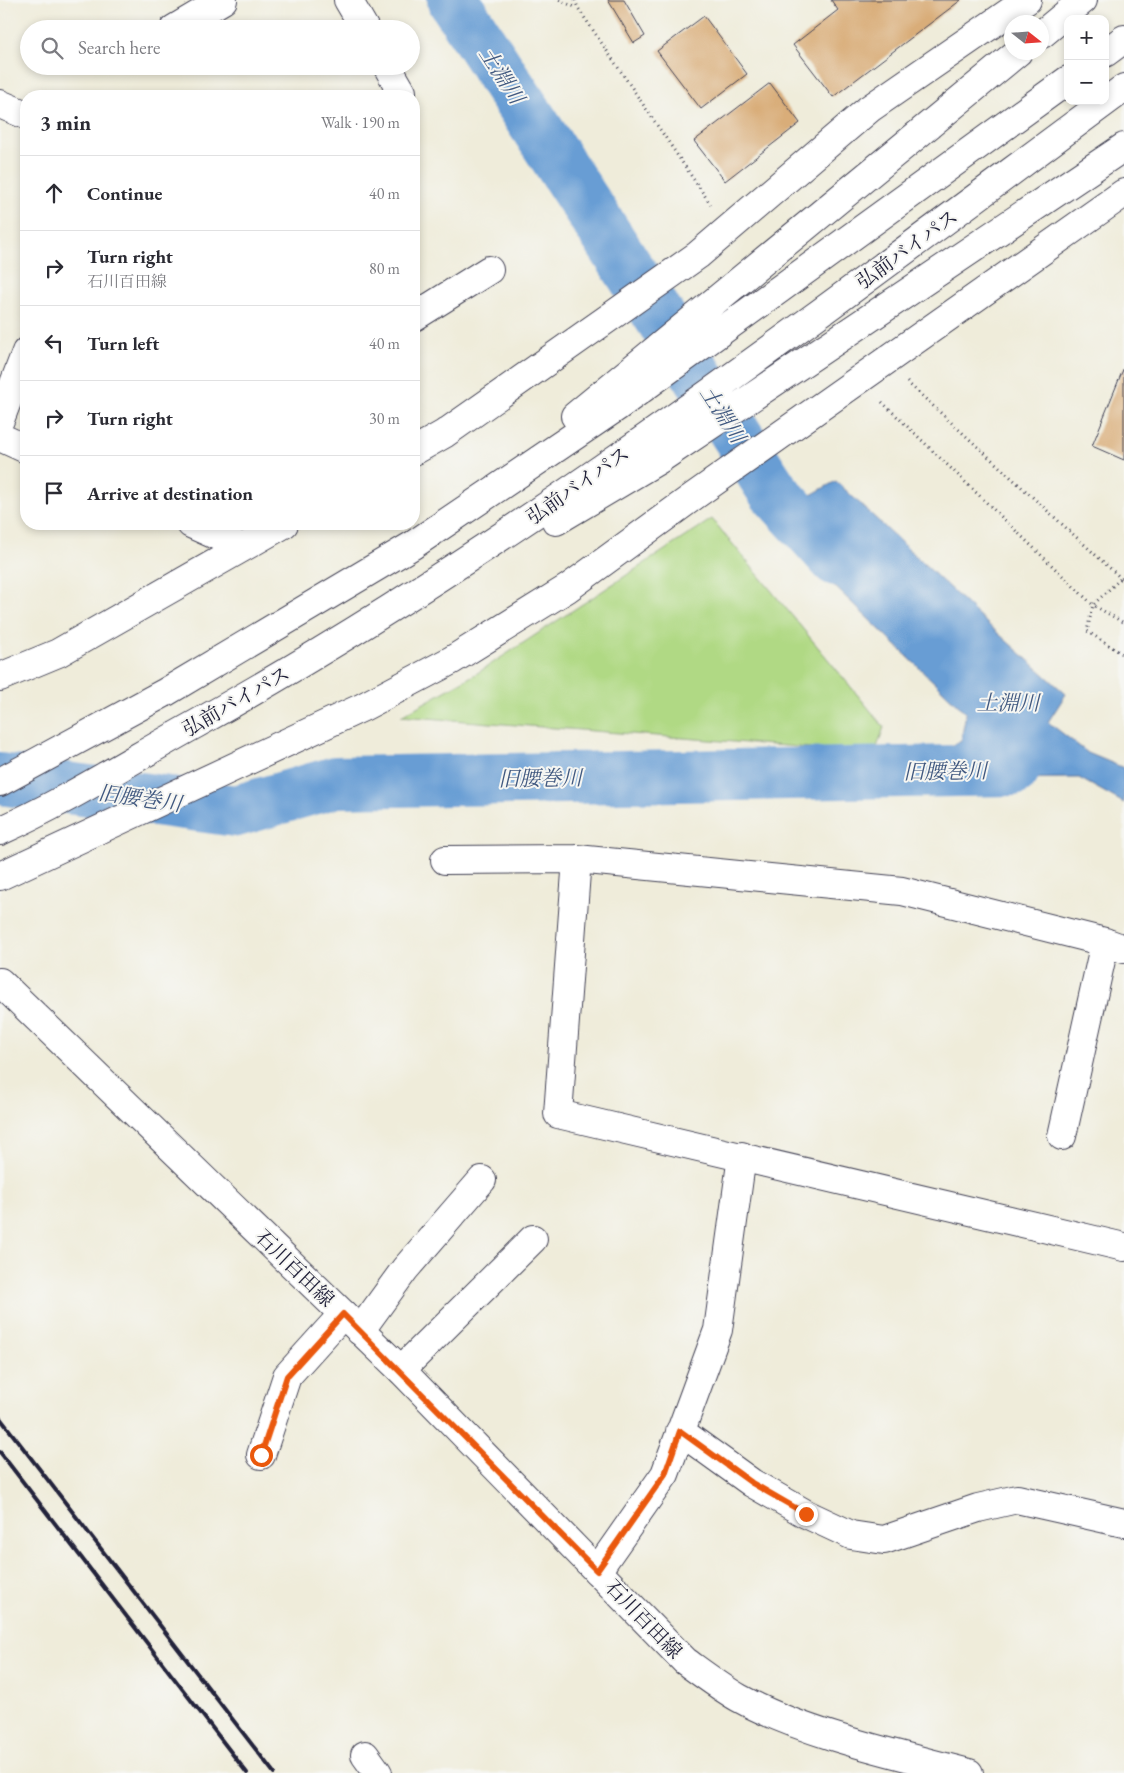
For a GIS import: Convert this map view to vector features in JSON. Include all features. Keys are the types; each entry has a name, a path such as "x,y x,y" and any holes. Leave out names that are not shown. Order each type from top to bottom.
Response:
{"main road":[{"path":"189,20 223,0"},
{"path":"348,0 360,20"},
{"path":"420,448 444,434 698,255 869,109 1027,0"},
{"path":"1049,28 1083,0"},
{"path":"1109,49 1124,39"},
{"path":"611,398 726,290 1008,60"},
{"path":"392,75 401,90"},
{"path":"0,782 166,692 298,615 447,522 611,398 747,312 1064,83"},
{"name":"弘前バイパス","path":"0,831 253,692 385,614 544,510 652,449 772,348 1124,88"},
{"path":"0,104 20,112"},
{"path":"652,449 791,370 1124,147"},
{"path":"0,876 363,708 452,660 568,588 823,404 1124,193"},
{"path":"420,313 489,270"},
{"path":"0,420 20,368"},
{"path":"0,437 20,446"},
{"path":"204,530 242,547"},
{"path":"0,677 58,653 273,530"},
{"path":"445,860 578,859 902,891 1115,946 1062,1136"},
{"path":"578,859 558,1114 1124,1247"},
{"name":"石川百田線","path":"0,982 401,1370 685,1661 713,1682 768,1712 886,1763 968,1773"},
{"path":"597,1571 665,1474 718,1330 742,1156"},
{"path":"261,1455 287,1376 352,1322 405,1269 482,1180"},
{"path":"401,1370 533,1239"},
{"path":"680,1431 752,1483 806,1514 851,1535 884,1540 978,1508 1017,1499 1124,1523"}],"path":[{"path":"559,0 578,8"},
{"path":"575,0 578,8 713,208"},
{"path":"901,376 1122,580 1093,605 1087,631 1124,655"},
{"path":"882,402 1093,605 1124,623"}],"green space":[{"path":"712,519 884,727 875,753 401,716 479,672"}],"water":[{"name":"土淵川","path":"836,481 990,626 1066,694 1048,722 1088,753 1124,768 1124,803 1079,778 992,779 911,766 961,741 966,713 766,520"}],"building":[{"path":"608,0 624,0 645,36 634,43"},
{"path":"831,0 961,0 833,97 793,45 838,10"},
{"path":"704,16 747,74 701,109 657,51"},
{"path":"770,83 800,123 725,181 694,141"},
{"path":"1124,367 1124,460 1092,446"}],"waterway":[{"name":"土淵川","path":"453,0 774,492 836,560"},
{"name":"旧腰巻川","path":"0,779 236,811 336,782 1014,770"}],"railway":[{"path":"0,1418 274,1773"},
{"path":"0,1452 247,1773"}],"route":[{"path":"261,1455 287,1376 343,1314 401,1370 597,1571 665,1474 680,1431 752,1483 806,1514"}]}
